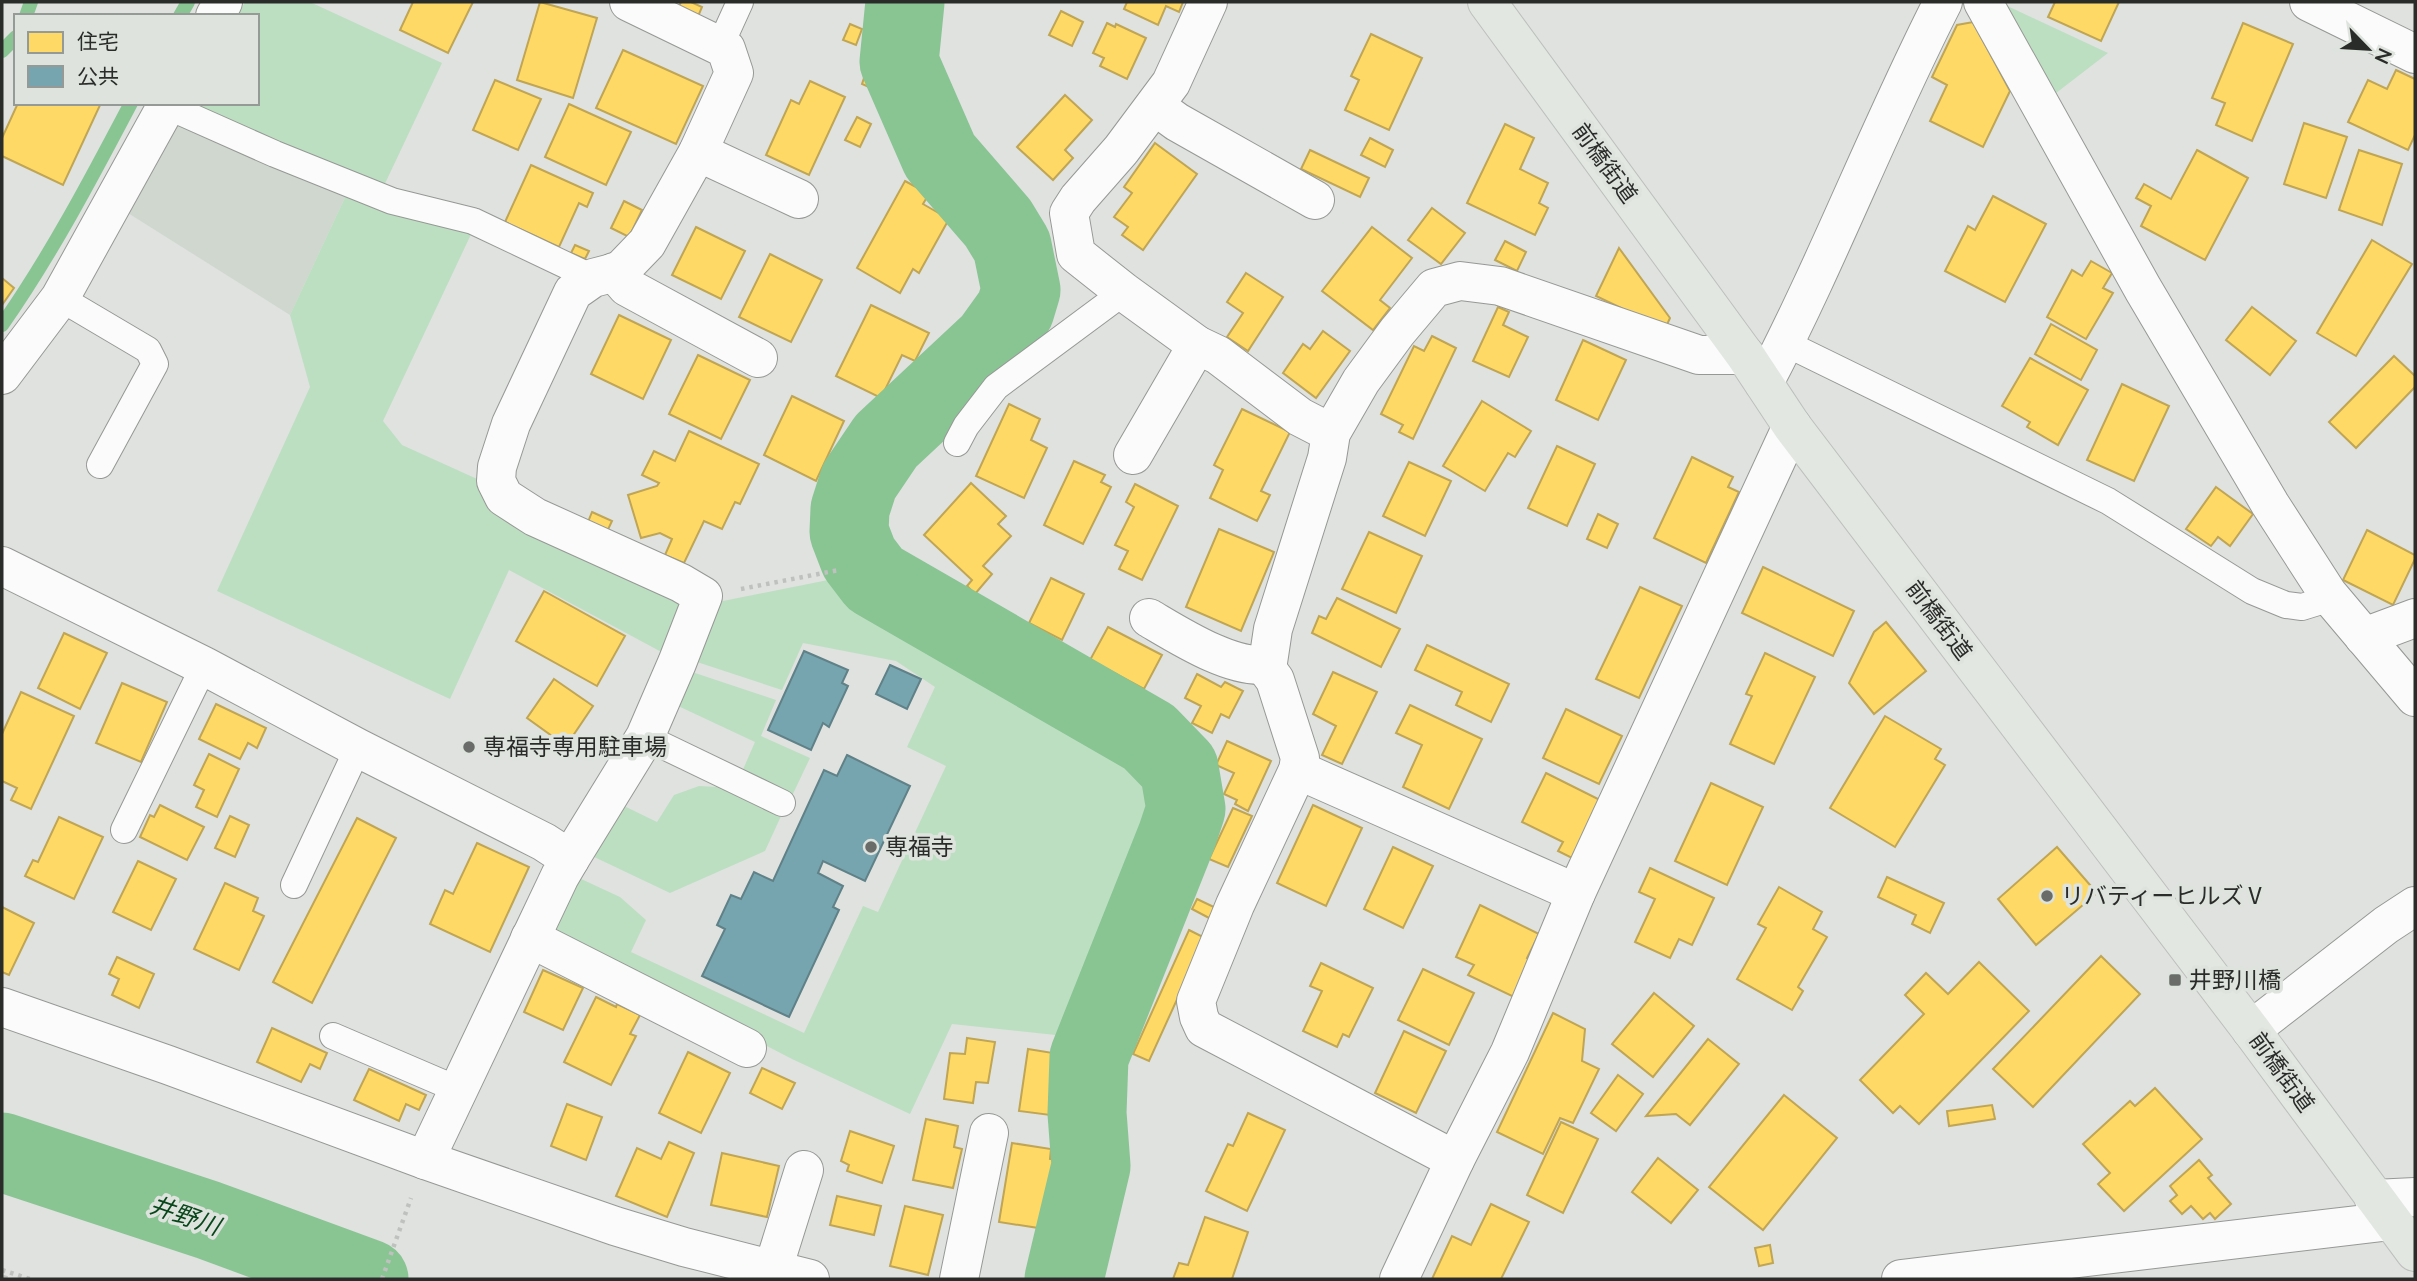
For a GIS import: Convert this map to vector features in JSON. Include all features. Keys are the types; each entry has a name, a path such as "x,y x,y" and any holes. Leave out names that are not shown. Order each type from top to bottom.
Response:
{"main road":[{"name":"前橋街道","path":"1488,2 1755,369 1792,425 2251,1030 2399,1220"}],"street":[{"path":"425,1160 570,859 645,737 703,596 681,583 535,517 504,497 496,481 496,467 511,424 573,292 604,275 620,271 647,243 698,152 734,73 726,49 629,2"},
{"path":"1208,2 1171,83 1069,213 1076,254 1197,345 1218,355 1300,417 1331,433"},
{"path":"1455,1160 1204,1028 1196,1001 1235,905 1298,770 1300,758 1275,680 1267,668 1273,629 1327,458 1331,433 1361,381 1434,288 1460,281 1500,286 1699,355 1755,369 1785,343 1878,137 1943,2"},
{"path":"1983,2 2143,289 2270,504 2331,598 2415,697"},
{"path":"2309,2 2412,44"},
{"path":"2,375 61,298 167,105"},
{"path":"1154,106 1177,122 1315,200"},
{"path":"698,152 800,199"},
{"path":"604,275 758,358"},
{"path":"1133,455 1197,345"},
{"path":"1399,1279 1510,1052 1576,892 1792,425"},
{"path":"2,566 544,842 570,859"},
{"path":"1149,618 1175,634 1217,653 1258,666 1268,664"},
{"path":"2364,637 2415,618"},
{"path":"1298,770 1576,892"},
{"path":"2251,1030 2386,925 2415,906"},
{"path":"530,938 747,1048"},
{"path":"2,1007 615,1226 684,1247 810,1279"},
{"path":"959,1279 989,1133"},
{"path":"773,1269 804,1170"},
{"path":"1901,1279 2399,1220"}],"lane":[{"path":"720,46 740,2"},
{"path":"170,105 275,154 392,201 473,222 604,275"},
{"path":"957,443 966,426 996,387 1124,292"},
{"path":"61,298 148,350 155,364 100,465"},
{"path":"1785,343 2108,501 2252,591 2286,605 2302,607 2331,598"},
{"path":"124,830 204,667"},
{"path":"645,737 782,803"},
{"path":"293,886 358,748"},
{"path":"332,1035 459,1090"}],"path":[{"path":"703,596 839,570"},
{"path":"382,1279 411,1196"},
{"path":"5,1279 4,1270 30,1279"}],"shaded area":[{"path":"174,123 349,189 290,315 128,213"}],"green space":[{"path":"245,2 310,2 442,63 381,192 193,105 259,105 259,14 238,14"},
{"path":"1999,2 2108,53 2047,100"},
{"path":"349,189 474,228 383,421 402,445 486,483 684,595 667,655 509,570 450,699 217,591 310,387 290,315"},
{"path":"843,577 875,604 1141,758 1155,787 1158,810 1108,952 1074,1037 952,1024 910,1114 792,1059 550,937 579,878 620,897 646,920 631,952 804,1033 863,906 878,912 946,766 907,747 935,687 896,661 803,643 782,690 694,661 713,603"},
{"path":"689,671 776,700 761,736 810,758 791,798 741,774 755,742 676,705"},
{"path":"699,786 734,788 782,814 765,851 670,893 590,855 622,805 657,822 674,795"}],"building: 住宅":[{"path":"413,2 473,2 448,53 400,30"},
{"path":"540,2 597,18 573,98 517,80"},
{"path":"681,2 691,2 702,7 697,19 677,10"},
{"path":"1127,2 1183,2 1179,12 1166,6 1158,25 1124,9"},
{"path":"2055,2 2119,2 2101,41 2048,17"},
{"path":"1061,11 1083,22 1072,46 1049,35"},
{"path":"1973,22 2010,91 1983,147 1930,121 1947,85 1932,77 1957,25"},
{"path":"1107,23 1115,27 1116,24 1146,38 1127,79 1100,66 1104,58 1093,53"},
{"path":"2243,23 2293,44 2252,141 2216,125 2225,103 2212,98"},
{"path":"850,24 862,29 856,45 843,40"},
{"path":"1371,34 1422,58 1389,130 1345,110 1359,80 1351,76"},
{"path":"623,50 703,86 676,144 596,108"},
{"path":"2396,70 2415,79 2415,135 2408,150 2348,122 2368,80 2387,89"},
{"path":"865,75 875,79 871,88 862,84"},
{"path":"495,80 541,99 518,150 473,130"},
{"path":"810,81 845,97 809,175 766,155 791,100 799,104"},
{"path":"1065,95 1092,120 1065,150 1073,158 1053,180 1017,147"},
{"path":"569,104 631,132 606,185 545,157"},
{"path":"17,105 100,105 63,185 2,156 2,138"},
{"path":"857,117 871,124 860,147 845,140"},
{"path":"2304,123 2347,137 2326,198 2284,184"},
{"path":"1505,124 1534,138 1520,169 1548,183 1539,203 1548,208 1535,235 1467,203"},
{"path":"1370,138 1393,150 1385,167 1361,155"},
{"path":"1155,143 1197,174 1143,250 1122,235 1128,227 1114,217 1132,193 1124,187"},
{"path":"1310,150 1369,178 1360,197 1301,169"},
{"path":"2197,150 2248,178 2205,260 2141,226 2151,206 2136,198 2144,184 2171,199"},
{"path":"2359,150 2402,164 2382,225 2339,210"},
{"path":"531,165 593,193 587,207 579,203 559,247 505,222"},
{"path":"905,181 929,194 923,204 949,219 919,273 913,269 900,293 857,268"},
{"path":"1993,196 2046,224 2005,302 1945,271 1968,226 1975,230"},
{"path":"624,201 642,210 629,237 611,228"},
{"path":"1432,208 1465,233 1441,264 1408,240"},
{"path":"696,227 745,251 721,299 672,275"},
{"path":"1372,227 1412,258 1380,300 1390,308 1373,330 1322,291"},
{"path":"2372,240 2412,264 2356,356 2317,333"},
{"path":"1505,241 1526,252 1517,271 1495,260"},
{"path":"575,245 589,251 585,259 571,253"},
{"path":"1619,248 1670,318 1665,329 1596,296"},
{"path":"770,254 822,280 791,342 739,317"},
{"path":"2091,261 2112,273 2103,288 2113,293 2086,339 2047,317 2072,270 2082,276"},
{"path":"1246,273 1283,297 1248,351 1227,337 1243,313 1227,302"},
{"path":"2,278 14,288 2,305"},
{"path":"871,305 929,333 915,361 902,355 881,398 836,376"},
{"path":"1498,307 1509,312 1503,325 1528,337 1509,377 1473,361"},
{"path":"2252,307 2296,341 2270,375 2226,340"},
{"path":"619,315 671,340 643,399 591,374"},
{"path":"2051,324 2097,350 2081,380 2035,354"},
{"path":"1323,331 1350,351 1316,398 1283,373 1303,344 1310,349"},
{"path":"1432,336 1456,348 1413,439 1399,432 1403,425 1381,414 1414,346 1424,351"},
{"path":"1583,340 1626,360 1598,420 1556,400"},
{"path":"698,355 750,380 721,439 669,414"},
{"path":"2394,356 2415,376 2415,387 2356,448 2329,422"},
{"path":"2030,358 2088,390 2058,445 2027,427 2030,422 2002,406"},
{"path":"2122,384 2169,406 2134,481 2087,460"},
{"path":"792,396 844,421 816,481 764,455"},
{"path":"1482,401 1531,431 1515,457 1508,453 1485,491 1443,466"},
{"path":"1009,404 1040,419 1031,440 1047,448 1024,498 976,476"},
{"path":"1242,409 1290,432 1261,491 1270,495 1257,521 1210,498 1223,470 1214,465"},
{"path":"689,431 759,464 740,504 735,502 722,529 704,521 684,563 665,555 672,539 660,533 641,538 628,495 657,486 659,483 642,475 654,451 675,461"},
{"path":"1557,446 1595,464 1567,526 1528,508"},
{"path":"1692,457 1733,477 1728,487 1739,492 1706,563 1654,538"},
{"path":"1074,461 1105,475 1101,482 1111,487 1083,544 1044,525"},
{"path":"1409,462 1451,481 1425,536 1383,516"},
{"path":"971,483 1006,516 998,524 1011,536 983,566 992,574 975,594 967,586 972,580 924,535"},
{"path":"1135,484 1178,506 1142,580 1119,569 1128,551 1115,545 1134,507 1126,502"},
{"path":"2216,487 2253,514 2230,546 2218,537 2211,546 2186,529"},
{"path":"592,512 612,521 605,536 586,527"},
{"path":"1598,514 1618,524 1607,548 1587,539"},
{"path":"1219,529 1274,552 1241,631 1186,607"},
{"path":"2367,530 2415,555 2393,605 2343,580"},
{"path":"1369,532 1422,556 1396,613 1342,589"},
{"path":"1763,567 1854,611 1833,656 1742,613"},
{"path":"1051,578 1084,594 1062,640 1029,623"},
{"path":"1640,587 1682,606 1639,698 1596,679"},
{"path":"544,591 625,636 597,686 516,641"},
{"path":"1337,598 1400,629 1381,667 1312,633 1319,616 1326,619"},
{"path":"1886,622 1926,671 1874,714 1849,683 1874,632"},
{"path":"1108,627 1162,655 1144,689 1090,660"},
{"path":"64,633 107,653 80,709 38,688"},
{"path":"1427,645 1509,684 1491,722 1456,705 1462,692 1415,670"},
{"path":"1765,653 1815,677 1774,764 1730,744 1752,696 1746,694"},
{"path":"1333,672 1377,692 1342,764 1322,755 1336,726 1313,714"},
{"path":"1197,674 1221,687 1225,682 1243,691 1229,718 1221,714 1212,733 1192,723 1201,706 1185,698"},
{"path":"554,679 593,706 566,746 527,718"},
{"path":"122,683 167,702 141,762 96,743"},
{"path":"21,692 74,716 31,809 11,800 17,788 2,781 2,734"},
{"path":"216,704 266,728 257,748 248,743 240,759 199,739"},
{"path":"1410,705 1482,739 1449,809 1403,787 1422,745 1396,733"},
{"path":"1566,709 1622,736 1599,784 1543,758"},
{"path":"1885,716 1941,749 1935,759 1945,765 1895,847 1830,808"},
{"path":"1227,741 1271,761 1248,811 1235,804 1237,800 1224,794 1234,773 1216,765"},
{"path":"209,754 239,769 217,817 196,807 204,790 194,785"},
{"path":"1546,773 1600,800 1572,858 1558,851 1563,842 1522,822"},
{"path":"1711,783 1763,807 1727,885 1675,861"},
{"path":"160,805 204,827 187,860 140,837 150,815 154,817"},
{"path":"1313,805 1362,828 1326,906 1277,883"},
{"path":"1233,808 1252,816 1228,867 1209,859"},
{"path":"230,816 249,825 235,857 215,848"},
{"path":"59,817 103,837 74,899 25,876 33,860 38,862"},
{"path":"357,818 396,838 312,1003 273,982"},
{"path":"477,843 529,867 490,952 430,924 445,890 453,894"},
{"path":"1393,847 1433,866 1403,928 1364,909"},
{"name":"リバティーヒルズⅤ","path":"2057,847 2097,893 2036,945 1998,899"},
{"path":"138,861 176,879 151,930 113,912"},
{"path":"1650,868 1714,898 1692,945 1679,939 1670,958 1635,942 1655,899 1639,892"},
{"path":"1887,877 1944,903 1930,933 1912,924 1916,915 1878,897"},
{"path":"225,883 258,898 253,911 264,916 239,970 194,949"},
{"path":"1779,887 1822,912 1813,929 1827,937 1798,987 1803,991 1792,1010 1737,979 1766,928 1758,924"},
{"path":"1197,899 1216,908 1211,919 1192,909"},
{"path":"1480,905 1539,934 1527,958 1531,960 1514,997 1468,975 1474,965 1456,957"},
{"path":"2,907 34,923 9,975 2,972"},
{"path":"1189,930 1205,938 1149,1061 1133,1054"},
{"path":"2101,956 2140,994 2033,1107 1993,1069"},
{"path":"117,957 154,974 139,1008 112,995 119,979 109,974"},
{"path":"1979,962 2029,1011 1919,1124 1900,1106 1893,1113 1860,1080 1924,1014 1905,995 1926,973 1948,994"},
{"path":"1321,963 1373,988 1349,1037 1343,1034 1337,1047 1303,1031 1322,991 1310,986"},
{"path":"1423,969 1474,993 1449,1045 1398,1020"},
{"path":"543,970 583,988 563,1030 524,1012"},
{"path":"1654,993 1694,1026 1653,1077 1612,1044"},
{"path":"596,997 640,1015 630,1034 636,1036 611,1085 564,1062"},
{"path":"1553,1013 1585,1029 1582,1061 1599,1069 1573,1123 1560,1118 1543,1154 1497,1132"},
{"path":"272,1028 327,1053 320,1069 310,1064 301,1082 257,1062"},
{"path":"1404,1031 1446,1051 1416,1113 1375,1093"},
{"path":"967,1038 995,1042 988,1083 976,1082 973,1103 944,1099 950,1053 965,1054"},
{"path":"1708,1039 1739,1064 1690,1125 1676,1114 1646,1116"},
{"path":"1028,1049 1059,1054 1050,1115 1019,1111"},
{"path":"688,1052 730,1073 701,1133 659,1113"},
{"path":"762,1068 795,1083 782,1109 750,1093"},
{"path":"369,1069 426,1095 419,1110 406,1104 399,1121 354,1100"},
{"path":"1618,1075 1643,1094 1616,1131 1591,1113"},
{"path":"2155,1088 2202,1139 2124,1211 2098,1184 2110,1173 2083,1144 2130,1101 2135,1106"},
{"path":"1784,1095 1837,1138 1763,1230 1709,1187"},
{"path":"567,1104 602,1117 586,1160 551,1146"},
{"path":"1992,1105 1995,1119 1949,1126 1947,1111"},
{"path":"1248,1113 1285,1130 1247,1211 1206,1191 1228,1144 1233,1146"},
{"path":"926,1119 958,1126 954,1147 962,1149 953,1188 913,1180"},
{"path":"1561,1122 1598,1139 1563,1213 1527,1195"},
{"path":"850,1131 894,1146 882,1183 847,1171 849,1165 841,1161"},
{"path":"669,1142 694,1153 667,1217 616,1196 637,1148 661,1159"},
{"path":"1012,1143 1051,1149 1050,1159 1057,1160 1045,1229 999,1222"},
{"path":"722,1153 779,1166 767,1217 711,1205"},
{"path":"1658,1158 1698,1190 1671,1223 1632,1192"},
{"path":"2199,1160 2212,1175 2208,1178 2231,1204 2215,1219 2210,1213 2203,1219 2191,1206 2182,1214 2170,1201 2177,1195 2170,1186"},
{"path":"837,1196 881,1206 874,1235 830,1225"},
{"path":"1491,1204 1529,1222 1501,1279 1432,1279 1452,1236 1471,1245"},
{"path":"905,1206 943,1215 928,1275 890,1266"},
{"path":"1205,1217 1248,1232 1232,1279 1173,1279 1179,1263 1188,1265"},
{"path":"1770,1245 1773,1263 1759,1266 1755,1248"}],"building: 公共":[{"path":"804,651 848,670 842,683 848,686 829,727 823,723 811,750 768,730"},
{"path":"890,665 921,679 907,709 876,694"},
{"path":"847,755 910,786 865,881 823,861 818,873 843,886 833,907 839,910 789,1017 702,976 725,929 717,925 731,895 741,899 754,872 773,881 824,770 837,776"}],"waterway":[{"path":"27,14 31,2"},
{"path":"181,14 188,2"},
{"path":"905,2 899,62 940,156 998,223 1012,246 1021,290 1015,310 992,342 886,441 859,481 850,509 849,532 859,558 875,579 1149,737 1179,768 1186,809 1089,1057 1087,1113 1091,1166 1064,1279"},
{"path":"2,51 14,39"},
{"path":"2,325 54,244 130,105"},
{"name":"井野川","path":"2,1152 208,1220 369,1279"}],"place":[{"name":"専福寺専用駐車場","path":"469,747"},
{"name":"専福寺","path":"871,847"},
{"name":"リバティーヒルズⅤ","path":"2047,896"},
{"name":"井野川橋","path":"2175,980"}]}
